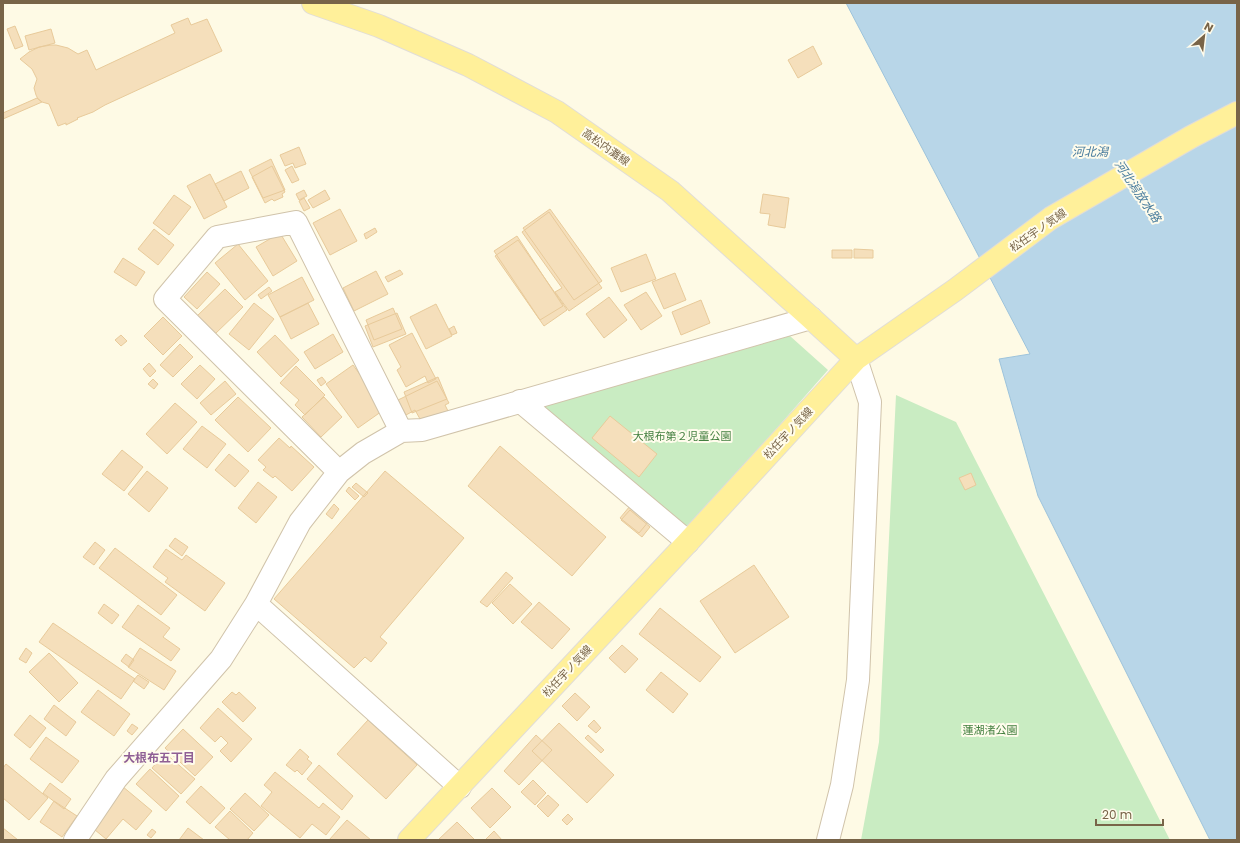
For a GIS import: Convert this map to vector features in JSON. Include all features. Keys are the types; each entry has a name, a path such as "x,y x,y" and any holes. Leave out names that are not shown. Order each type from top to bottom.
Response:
{"main road":[{"name":"高松内灘線","path":"313,3 379,26 468,64 557,112 670,191 856,359"},
{"name":"松任宇ノ気線","path":"409,840 688,542 856,359 955,290 1051,218 1191,137 1237,113"}],"street":[{"path":"339,472 165,299 216,238 296,222 401,431"},
{"path":"75,840 116,780 221,659 256,604 300,522 339,472 363,453 401,431 422,430 812,318"},
{"path":"828,840 842,786 858,680 870,402 856,359"},
{"path":"520,401 688,542"},
{"path":"256,604 460,787"}],"green space":[{"name":"大根布第２児童公園","path":"790,336 828,370 689,528 539,408"},
{"name":"蓮湖渚公園","path":"896,395 956,422 1170,840 861,840 879,742"}],"water":[{"name":"河北潟","path":"846,3 1237,3 1237,840 1210,840 1038,496 999,359 1030,354"}],"building":[{"path":"188,18 191,25 207,19 222,51 93,112 77,118 78,119 66,125 66,123 58,126 49,104 38,99 34,88 37,79 32,69 20,59 39,47 56,45 68,48 78,54 87,50 96,70 175,33 171,25"},
{"path":"15,26 23,46 15,49 7,29"},
{"path":"51,29 55,43 29,50 25,36"},
{"path":"813,46 822,64 798,78 788,60"},
{"path":"37,98 42,102 3,119 3,113"},
{"path":"299,147 306,164 295,168 293,163 285,166 280,155"},
{"path":"271,159 285,190 263,198 249,170"},
{"path":"272,166 285,192 282,194 283,197 274,201 272,199 265,203 252,177"},
{"path":"292,166 299,180 292,183 285,170"},
{"path":"241,171 249,188 224,201 215,184"},
{"path":"210,174 227,207 204,219 187,186"},
{"path":"304,190 307,196 299,200 296,194"},
{"path":"325,190 330,199 313,208 308,200"},
{"path":"763,194 789,198 785,228 768,225 770,214 760,213"},
{"path":"174,195 191,207 169,235 153,223"},
{"path":"304,198 310,208 304,211 299,201"},
{"path":"340,209 357,241 330,255 313,223"},
{"path":"550,209 602,281 574,300 523,228"},
{"path":"549,212 602,288 569,311 555,292 562,288 522,232"},
{"path":"375,228 377,232 366,239 364,234"},
{"path":"154,229 174,245 158,265 138,249"},
{"path":"280,233 297,261 273,276 256,247"},
{"path":"517,236 563,306 540,320 494,251"},
{"path":"518,240 567,310 544,326 495,256"},
{"path":"238,244 268,281 245,300 215,263"},
{"path":"854,249 873,250 873,258 854,258"},
{"path":"832,250 852,250 852,258 832,258"},
{"path":"646,254 656,279 621,292 611,268"},
{"path":"123,258 145,272 136,286 114,272"},
{"path":"400,270 403,274 388,282 385,277"},
{"path":"376,271 388,294 354,311 343,288"},
{"path":"207,272 220,284 197,309 184,297"},
{"path":"675,273 686,300 664,309 652,282"},
{"path":"302,277 314,300 280,317 268,295"},
{"path":"269,287 272,291 261,299 258,295"},
{"path":"225,289 243,307 215,334 197,316"},
{"path":"646,292 662,316 641,330 624,305"},
{"path":"609,297 627,320 604,338 586,314"},
{"path":"701,300 710,323 681,335 672,312"},
{"path":"254,303 274,319 249,350 229,334"},
{"path":"308,303 319,324 291,339 280,317"},
{"path":"436,304 452,336 426,349 410,317"},
{"path":"393,308 402,329 374,340 366,320"},
{"path":"397,313 406,334 373,347 365,326"},
{"path":"163,317 182,336 163,355 144,336"},
{"path":"454,326 457,333 452,335 449,329"},
{"path":"412,333 436,379 428,383 425,376 406,387 397,370 401,367 389,345"},
{"path":"333,334 343,352 315,369 304,352"},
{"path":"121,335 127,341 121,346 115,340"},
{"path":"275,335 299,360 281,377 257,352"},
{"path":"180,344 193,357 173,377 160,365"},
{"path":"149,363 156,371 150,377 143,369"},
{"path":"200,365 215,379 197,399 181,384"},
{"path":"353,365 385,409 358,428 326,384"},
{"path":"296,366 325,395 305,415 295,405 299,400 280,383"},
{"path":"322,377 326,382 321,386 317,380"},
{"path":"438,377 447,399 412,413 404,392"},
{"path":"153,379 158,384 154,389 148,384"},
{"path":"225,381 236,394 211,415 200,403"},
{"path":"437,381 449,403 445,405 448,411 420,419 415,410 406,415 398,400"},
{"path":"238,397 271,428 248,452 215,420"},
{"path":"324,397 342,417 321,437 302,417"},
{"path":"175,403 197,422 167,454 146,434"},
{"path":"610,416 657,454 639,477 592,438"},
{"path":"202,426 226,444 207,468 183,449"},
{"path":"279,438 290,448 291,446 314,467 292,491 275,476 273,478 263,470 266,467 258,460"},
{"path":"500,446 606,537 572,576 468,486"},
{"path":"122,450 143,467 124,491 102,474"},
{"path":"229,454 249,471 235,487 215,470"},
{"path":"147,471 168,488 149,512 128,494"},
{"path":"385,471 464,538 380,637 387,643 371,662 365,657 354,668 274,599"},
{"path":"971,473 976,485 965,490 959,478"},
{"path":"258,482 277,497 256,523 238,508"},
{"path":"356,483 368,493 364,497 352,487"},
{"path":"349,487 359,496 355,500 346,491"},
{"path":"334,504 339,509 332,519 326,514"},
{"path":"630,506 649,521 639,533 620,518"},
{"path":"630,510 650,527 642,537 621,520"},
{"path":"175,538 188,547 182,556 169,546"},
{"path":"95,542 105,550 94,565 83,557"},
{"path":"115,548 177,595 161,615 99,568"},
{"path":"166,549 182,560 186,555 225,583 205,611 165,582 168,578 153,567"},
{"path":"754,565 789,617 735,653 700,601"},
{"path":"506,572 513,578 487,607 480,602"},
{"path":"510,584 532,604 513,624 492,603"},
{"path":"539,602 570,629 552,649 521,622"},
{"path":"104,604 119,615 112,624 98,613"},
{"path":"138,605 170,628 163,637 180,649 171,661 122,627"},
{"path":"660,608 721,657 700,682 639,634"},
{"path":"53,623 135,679 121,699 39,642"},
{"path":"622,645 638,659 625,673 609,658"},
{"path":"26,648 32,653 26,663 19,659"},
{"path":"140,648 176,671 164,690 128,667"},
{"path":"49,653 78,683 59,702 29,672"},
{"path":"126,654 134,660 129,667 121,661"},
{"path":"661,672 688,694 673,713 646,690"},
{"path":"138,675 149,682 144,689 133,681"},
{"path":"98,690 130,714 114,736 81,712"},
{"path":"232,692 236,695 239,692 256,708 243,722 222,702"},
{"path":"575,693 590,707 577,721 562,706"},
{"path":"54,705 76,722 66,736 44,719"},
{"path":"218,708 252,739 231,762 220,751 228,743 221,736 215,742 200,728"},
{"path":"30,715 46,728 30,748 14,735"},
{"path":"368,720 417,765 386,799 337,754"},
{"path":"594,720 601,728 596,733 588,726"},
{"path":"559,723 614,775 587,803 532,751"},
{"path":"132,724 138,728 132,735 127,731"},
{"path":"183,729 213,757 195,776 165,748"},
{"path":"536,735 552,750 519,785 504,771"},
{"path":"588,735 604,750 601,753 585,738"},
{"path":"46,737 79,761 62,783 30,759"},
{"path":"300,749 309,757 307,759 312,763 302,775 297,770 295,772 286,765"},
{"path":"165,753 195,779 181,794 152,768"},
{"path":"6,764 48,798 29,820 3,798 3,768"},
{"path":"319,765 353,796 342,810 307,779"},
{"path":"150,769 179,796 166,811 136,784"},
{"path":"275,772 319,808 323,803 340,817 326,835 312,824 300,838 261,806 272,792 264,785"},
{"path":"533,780 546,793 535,805 521,792"},
{"path":"50,783 71,799 64,809 43,793"},
{"path":"122,786 152,811 136,830 123,819 106,839 89,825"},
{"path":"201,786 225,808 210,824 186,802"},
{"path":"492,788 511,807 490,828 471,808"},
{"path":"245,793 269,815 254,831 230,809"},
{"path":"548,795 559,805 548,817 537,806"},
{"path":"54,801 77,816 62,837 40,822"},
{"path":"230,811 253,833 247,840 230,840 215,827"},
{"path":"568,814 573,819 567,825 562,820"},
{"path":"347,820 371,840 329,840"},
{"path":"457,822 475,840 438,840"},
{"path":"3,828 18,840 3,840"},
{"path":"188,828 204,840 179,840"},
{"path":"152,829 156,832 151,838 147,835"},
{"path":"494,831 502,840 485,840"}],"district":[{"name":"大根布五丁目","path":"159,757"}],"water label":[{"name":"河北潟放水路","path":"1138,191"}]}
